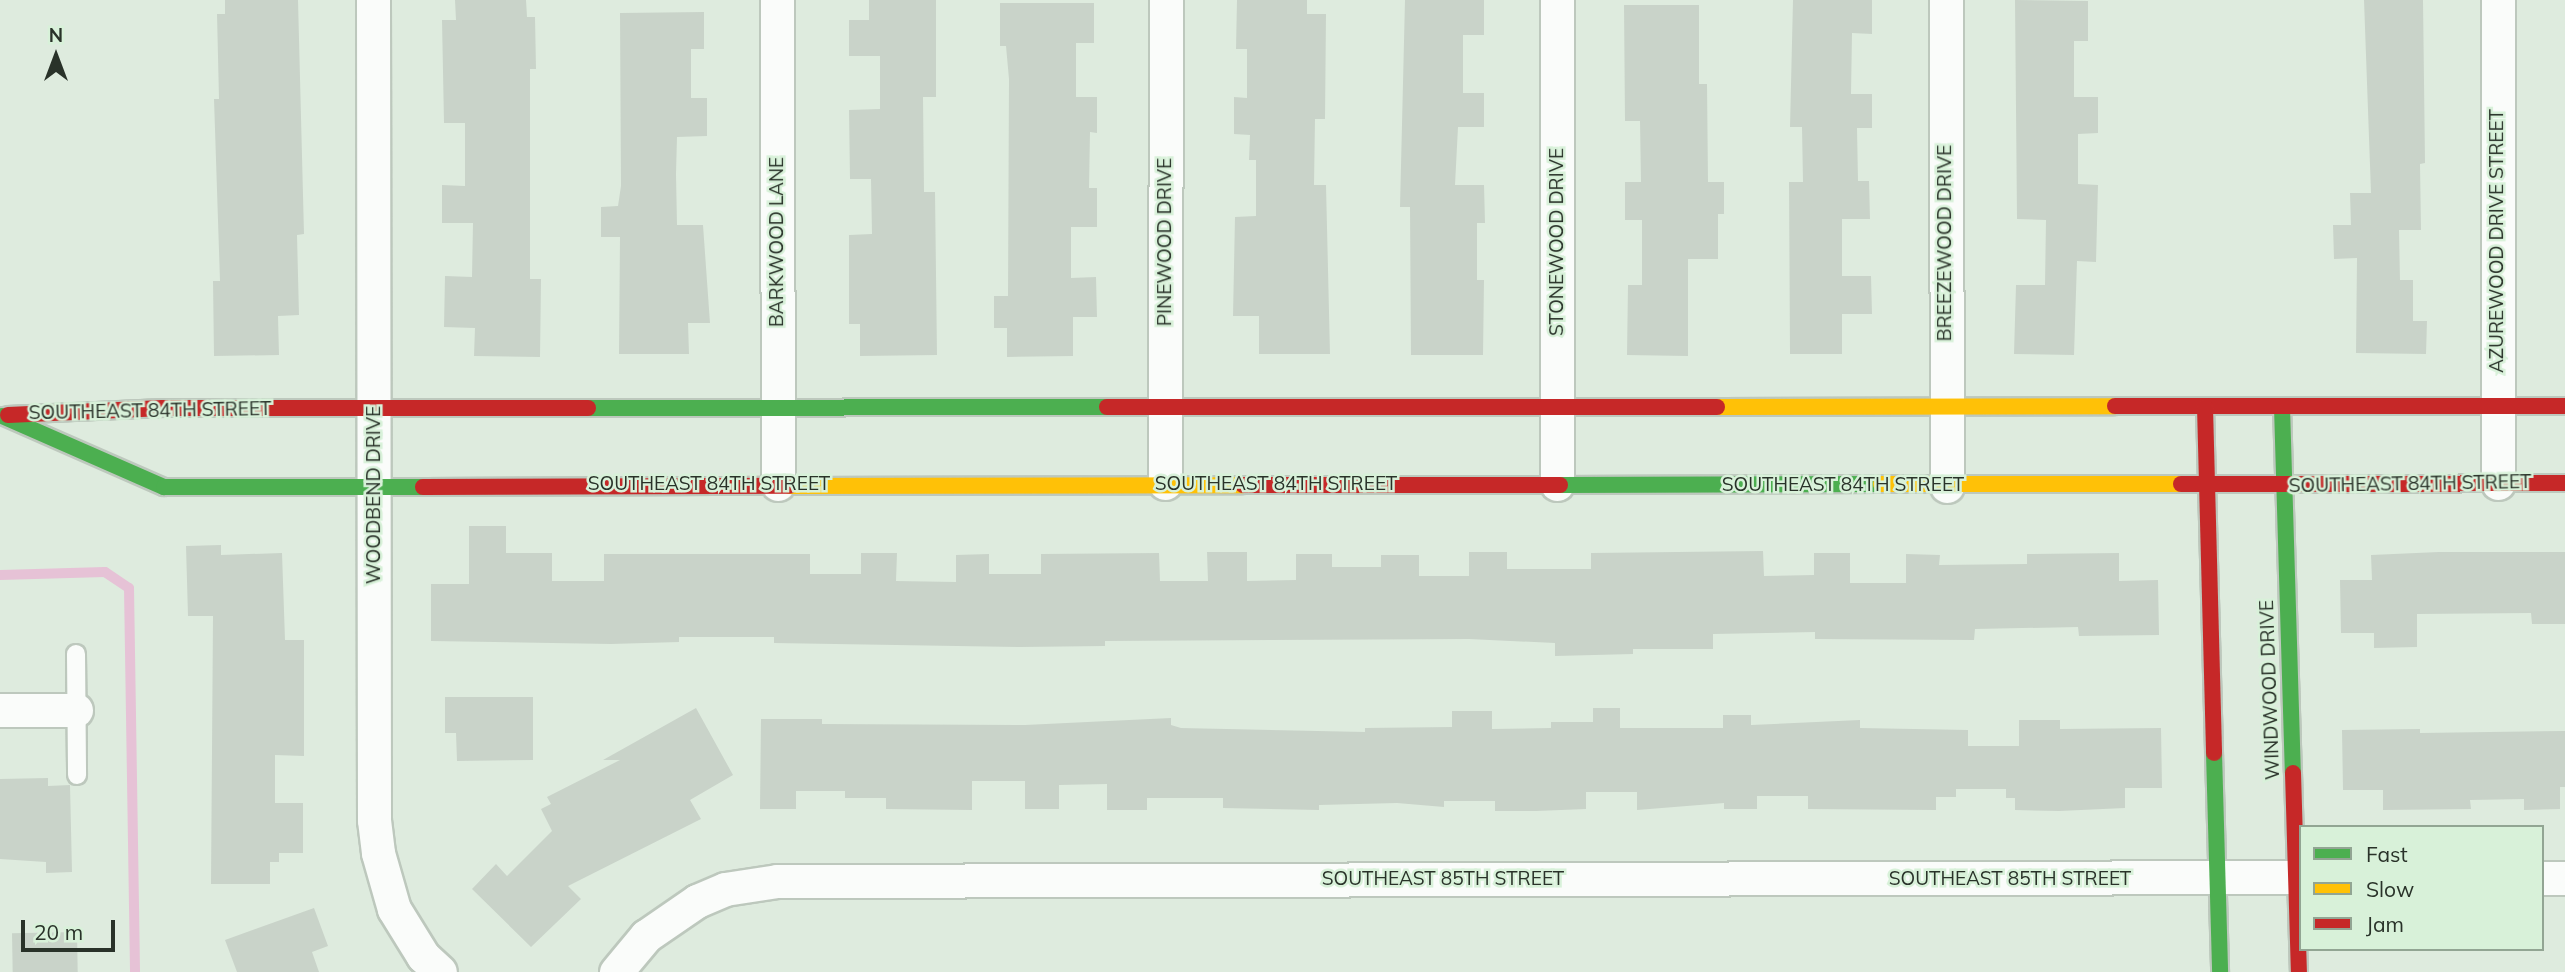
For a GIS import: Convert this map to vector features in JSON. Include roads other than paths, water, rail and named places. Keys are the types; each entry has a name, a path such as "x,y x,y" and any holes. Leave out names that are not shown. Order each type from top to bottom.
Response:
{"street":[{"name":"WOODBEND DRIVE","path":"373,0 377,853 394,909 423,956 440,972"},
{"name":"BARKWOOD LANE","path":"777,0 778,484"},
{"name":"PINEWOOD DRIVE","path":"1165,483 1166,0"},
{"name":"STONEWOOD DRIVE","path":"1557,0 1557,484"},
{"name":"BREEZEWOOD DRIVE","path":"1945,0 1947,485"},
{"name":"AZUREWOOD DRIVE STREET","path":"2498,0 2498,483"},
{"name":"SOUTHEAST 84TH STREET","path":"1,416 163,408 1164,405 2565,406"},
{"path":"2205,407 2220,972"},
{"name":"WINDWOOD DRIVE","path":"2282,407 2299,877 2299,972"},
{"name":"SOUTHEAST 84TH STREET","path":"1,416 164,486 2565,483"},
{"path":"0,710 76,710"},
{"name":"SOUTHEAST 85TH STREET","path":"617,972 646,936 697,901 725,890 777,881 2299,877"},
{"path":"2544,877 2565,877"}],"lane":[{"path":"76,654 77,775"}],"waterway":[{"path":"0,575 105,572 129,588 135,972"}]}
